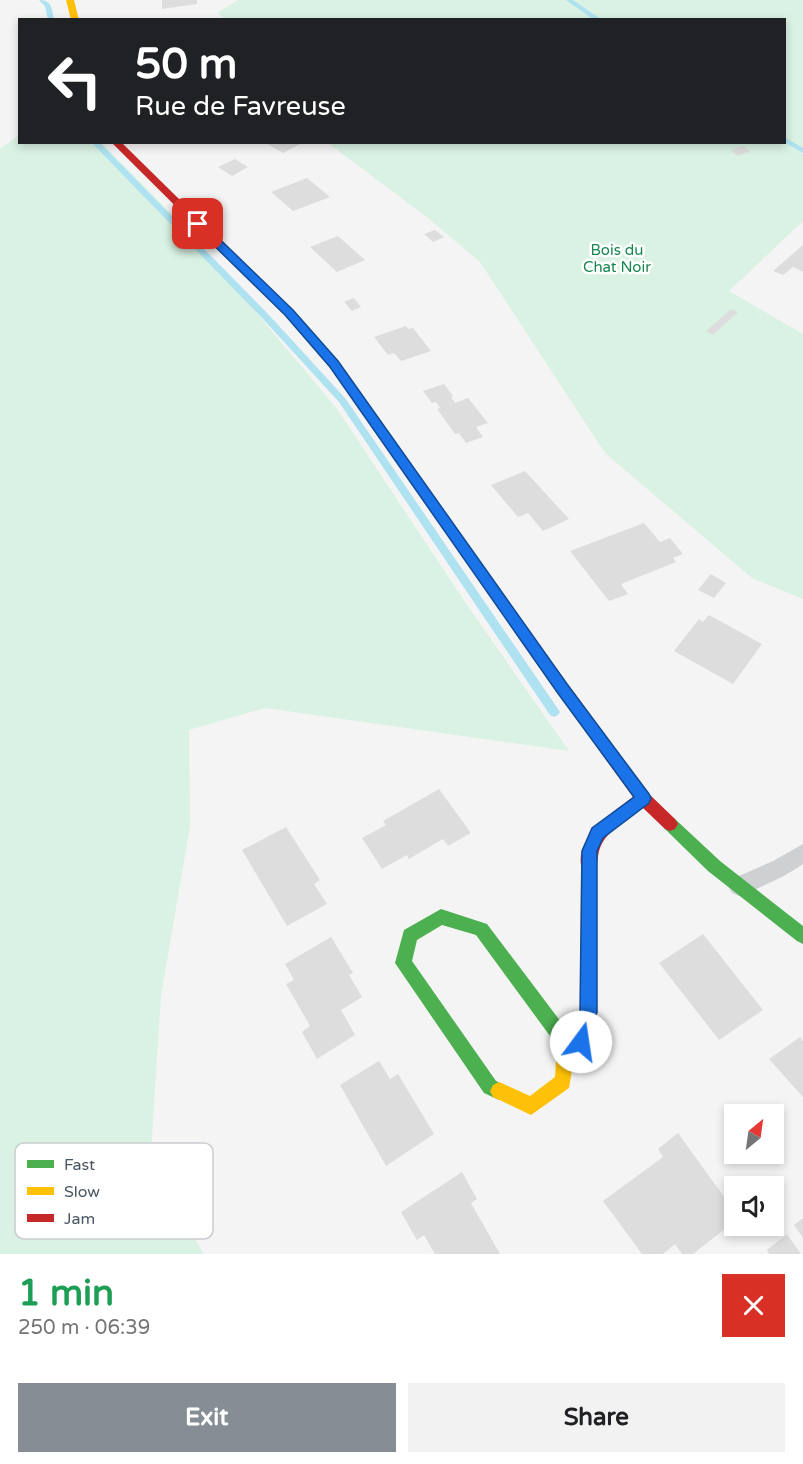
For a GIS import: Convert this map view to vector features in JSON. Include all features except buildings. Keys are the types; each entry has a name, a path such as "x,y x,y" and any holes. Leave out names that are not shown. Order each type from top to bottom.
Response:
{"street":[{"path":"70,0 74,18"},
{"path":"117,144 289,313 334,364 562,688 643,798 714,866 803,936"},
{"path":"565,1060 558,1032 480,928 441,917 410,935 404,963 490,1087 531,1106 563,1082 565,1060 581,1042 588,1012 589,851 598,833 643,798"}],"lane":[{"path":"739,886 780,868 803,853"}],"green space":[{"name":"Bois du Chat Noir","path":"238,0 803,0 803,221 729,291 803,334 803,599 752,578 605,453 480,262 428,218 329,144 786,144 786,18 222,18 218,12"},
{"path":"18,136 18,144 103,144 186,229 337,409 467,605 569,751 265,708 189,730 190,826 161,996 151,1143 15,1143 15,1239 195,1239 204,1254 0,1254 0,149"}],"waterway":[{"path":"42,0 48,5 51,18"},
{"path":"569,0 596,18"},
{"path":"786,140 803,151"},
{"path":"96,144 266,317 342,400 554,712"}],"traffic: fast":[{"path":"319,347 334,364 553,675"},
{"path":"670,824 714,866 803,936"},
{"path":"499,1091 490,1087 403,963 410,935 441,917 481,929 558,1032 565,1060"}],"traffic: slow":[{"path":"70,0 74,18"},
{"path":"499,1091 531,1106 563,1082 565,1060 581,1042 588,1012 589,867"}],"traffic: jam":[{"path":"117,144 289,313 319,347"},
{"path":"553,675 643,798 670,824"},
{"path":"589,867 590,854 599,834 614,819 643,798"}],"route":[{"path":"198,224 289,313 334,364 562,688 643,798 598,833 589,851 588,1012 581,1042"}]}
